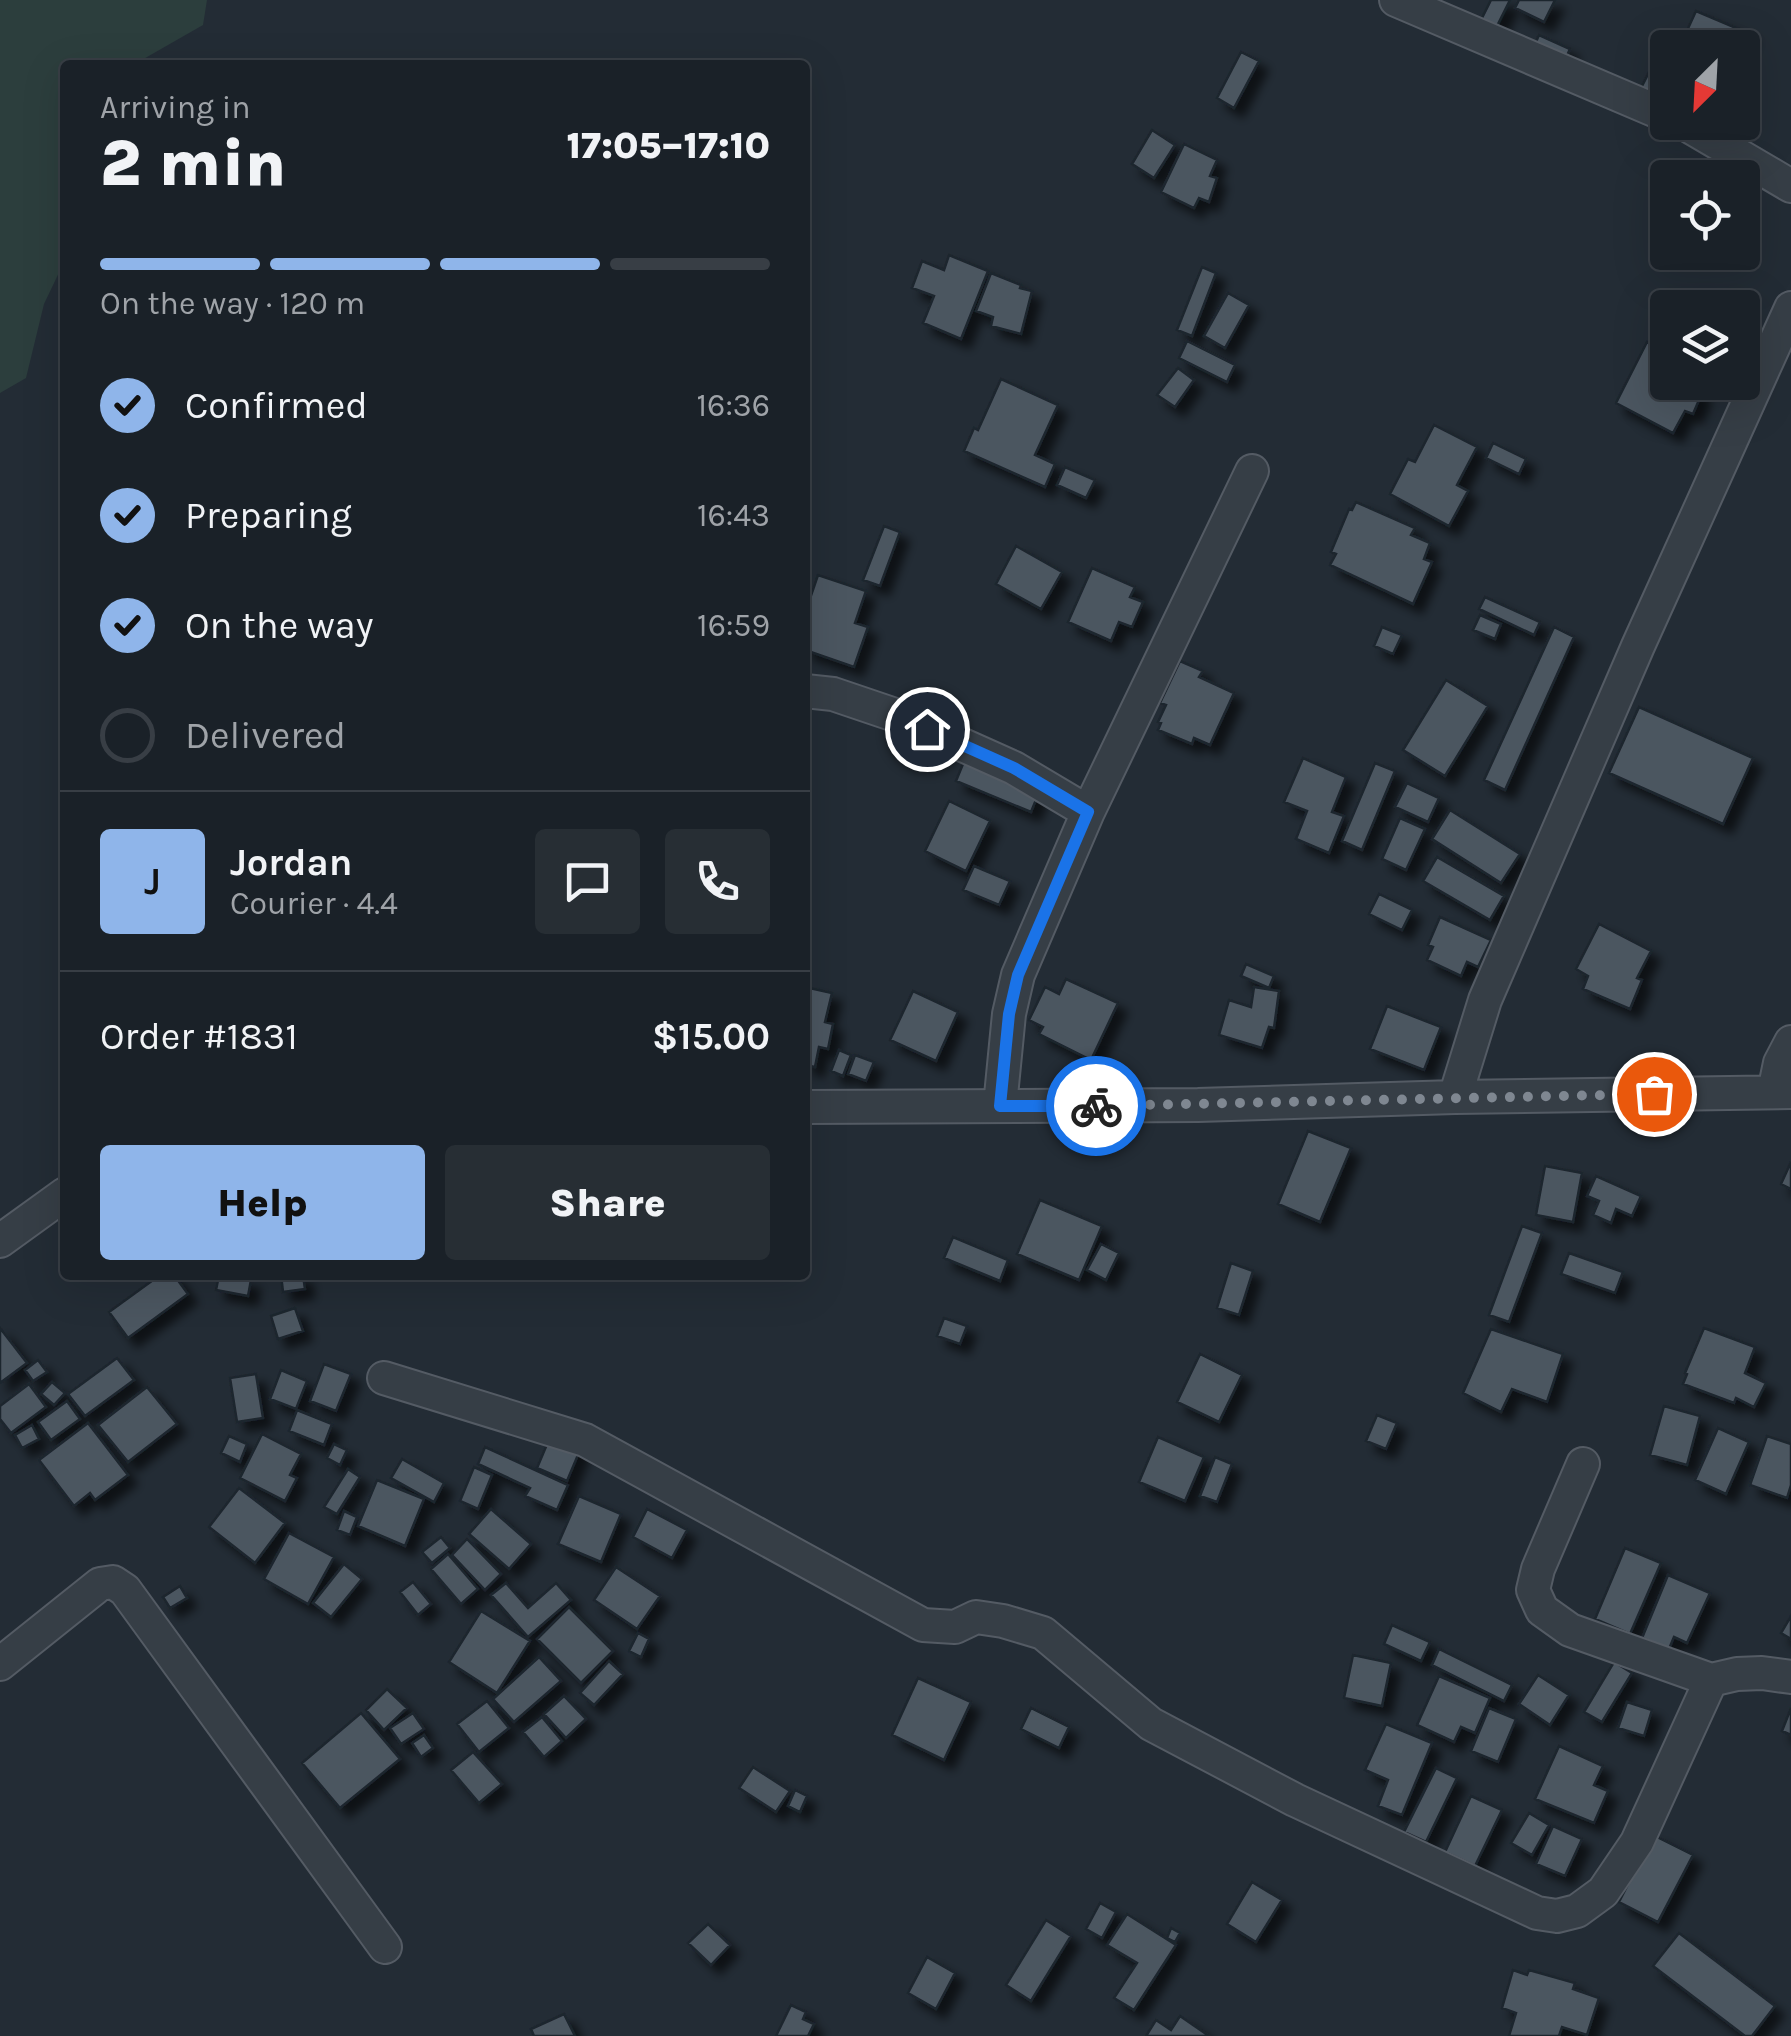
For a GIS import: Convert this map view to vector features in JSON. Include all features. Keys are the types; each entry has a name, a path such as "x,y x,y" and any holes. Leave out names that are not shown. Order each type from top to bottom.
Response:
{"street":[{"path":"1405,2 1650,108"},
{"path":"1713,140 1791,186"},
{"path":"1455,1097 1493,982 1638,646 1791,308"},
{"path":"1000,1106 1009,1014 1018,975 1088,812 1252,471"},
{"path":"810,692 833,694 898,716 1014,768 1088,812"},
{"path":"810,1108 1198,1105 1782,1092 1780,1063 1791,1042"},
{"path":"0,1242 60,1198"},
{"path":"384,1378 585,1440 923,1625 956,1627 976,1617 1044,1633 1151,1724 1295,1800 1537,1913 1556,1916 1577,1910 1603,1892 1637,1842 1712,1680"},
{"path":"1583,1464 1538,1569 1533,1590 1542,1610 1570,1630 1712,1680 1762,1673 1791,1677"},
{"path":"0,1664 100,1584 113,1582 126,1590 385,1947"}],"shaded area":[{"path":"0,0 207,0 203,25 142,60 60,60 60,270 44,304 26,378 0,393"}],"building":[{"path":"1491,0 1510,0 1492,36 1477,28"},
{"path":"1519,0 1555,0 1544,22 1515,8"},
{"path":"1696,11 1741,30 1687,30"},
{"path":"1539,35 1570,49 1563,64 1532,51"},
{"path":"1241,52 1259,61 1234,108 1217,98"},
{"path":"1650,70 1650,94 1640,90"},
{"path":"1152,130 1175,145 1154,178 1132,164"},
{"path":"1184,144 1217,160 1210,176 1217,178 1209,202 1199,198 1194,208 1161,192"},
{"path":"949,255 988,271 961,339 923,323 934,296 912,288 922,261 944,270"},
{"path":"1202,267 1216,273 1192,336 1177,330"},
{"path":"991,273 1032,291 1021,334 991,326 993,317 976,311"},
{"path":"1228,293 1249,305 1225,348 1204,336"},
{"path":"1187,341 1235,365 1227,382 1179,358"},
{"path":"1647,342 1650,400 1699,400 1693,414 1685,411 1673,433 1616,403"},
{"path":"1178,368 1194,380 1175,407 1157,395"},
{"path":"1001,379 1058,405 1035,455 1055,464 1045,487 964,451"},
{"path":"1434,425 1477,447 1457,485 1468,491 1449,526 1390,494 1408,459 1415,462"},
{"path":"1493,443 1526,459 1519,474 1486,458"},
{"path":"1065,467 1095,480 1086,498 1057,485"},
{"path":"1356,502 1415,528 1411,535 1430,543 1424,559 1432,562 1413,604 1330,565 1336,554 1331,552 1349,509"},
{"path":"884,526 900,532 880,586 863,580"},
{"path":"1016,546 1062,572 1041,609 996,584"},
{"path":"1092,568 1135,587 1130,597 1143,602 1132,627 1119,622 1111,641 1068,622"},
{"path":"818,575 866,591 855,623 868,627 854,667 810,652 810,598"},
{"path":"1485,597 1540,622 1534,635 1479,609"},
{"path":"1480,615 1501,624 1495,639 1473,630"},
{"path":"1382,627 1402,635 1393,654 1374,646"},
{"path":"1554,627 1574,637 1505,790 1484,780"},
{"path":"1180,661 1203,671 1199,677 1234,693 1210,745 1194,738 1192,744 1158,730 1166,705 1160,703"},
{"path":"1446,680 1488,706 1445,776 1403,750"},
{"path":"1639,707 1753,758 1723,824 1609,773"},
{"path":"1303,758 1346,777 1332,812 1344,816 1329,853 1296,839 1307,811 1284,802"},
{"path":"965,759 1040,790 1031,812 956,781"},
{"path":"1375,763 1395,771 1362,850 1342,841"},
{"path":"1407,783 1439,798 1428,822 1395,807"},
{"path":"949,801 990,821 966,871 925,851"},
{"path":"1450,810 1520,854 1501,883 1432,839"},
{"path":"1400,818 1425,829 1406,870 1382,859"},
{"path":"1437,857 1504,896 1490,920 1423,881"},
{"path":"974,866 1010,881 999,905 963,890"},
{"path":"1379,894 1412,910 1402,930 1369,914"},
{"path":"1440,917 1491,940 1478,967 1467,962 1461,976 1427,960 1433,947 1428,945"},
{"path":"1599,924 1651,951 1637,978 1642,980 1630,1009 1583,989 1588,976 1576,969"},
{"path":"1246,964 1274,976 1269,988 1241,976"},
{"path":"1066,979 1118,1003 1091,1060 1039,1034 1043,1027 1029,1020 1045,987 1059,994"},
{"path":"1254,987 1279,991 1274,1028 1269,1027 1262,1048 1219,1035 1229,1000 1251,1007"},
{"path":"810,988 832,993 825,1022 833,1024 828,1049 819,1047 815,1067 810,1066"},
{"path":"913,991 958,1012 936,1061 890,1040"},
{"path":"1387,1006 1441,1027 1424,1070 1370,1049"},
{"path":"839,1050 851,1055 843,1076 831,1071"},
{"path":"855,1055 874,1062 866,1081 848,1074"},
{"path":"1308,1131 1351,1148 1320,1222 1278,1204"},
{"path":"1791,1162 1791,1189 1781,1184"},
{"path":"1545,1166 1582,1173 1573,1222 1536,1215"},
{"path":"1596,1176 1641,1196 1632,1216 1616,1209 1611,1223 1593,1215 1599,1201 1587,1196"},
{"path":"1040,1200 1102,1226 1079,1280 1017,1254"},
{"path":"1522,1226 1542,1233 1509,1322 1489,1315"},
{"path":"953,1237 1008,1260 1000,1281 944,1258"},
{"path":"1101,1244 1119,1253 1106,1280 1087,1270"},
{"path":"1569,1253 1623,1272 1615,1293 1561,1274"},
{"path":"1231,1263 1253,1271 1239,1315 1217,1308"},
{"path":"153,1280 178,1280 188,1294 128,1338 109,1312"},
{"path":"218,1280 251,1280 248,1296 216,1290"},
{"path":"282,1280 304,1280 305,1289 283,1292"},
{"path":"295,1308 303,1331 278,1339 271,1316"},
{"path":"944,1318 967,1326 960,1344 937,1336"},
{"path":"0,1328 27,1363 0,1383"},
{"path":"1704,1328 1755,1347 1745,1373 1766,1383 1754,1407 1736,1398 1734,1403 1683,1384"},
{"path":"1491,1329 1563,1354 1547,1402 1512,1389 1501,1412 1463,1393"},
{"path":"1200,1354 1242,1375 1219,1422 1177,1402"},
{"path":"117,1358 134,1380 85,1416 68,1394"},
{"path":"38,1360 47,1372 33,1381 25,1370"},
{"path":"324,1364 351,1374 336,1411 310,1401"},
{"path":"281,1370 307,1381 296,1409 270,1399"},
{"path":"256,1374 263,1418 237,1422 230,1378"},
{"path":"52,1382 65,1393 54,1405 41,1394"},
{"path":"29,1384 46,1407 11,1433 0,1419 0,1406"},
{"path":"147,1387 177,1424 128,1462 98,1425"},
{"path":"67,1401 80,1419 51,1440 38,1422"},
{"path":"1664,1406 1700,1416 1687,1465 1650,1455"},
{"path":"297,1410 332,1424 324,1445 289,1431"},
{"path":"1377,1415 1397,1423 1386,1449 1366,1441"},
{"path":"88,1423 128,1475 95,1500 90,1493 74,1506 39,1460"},
{"path":"32,1425 39,1439 22,1448 15,1435"},
{"path":"1718,1428 1749,1442 1726,1494 1695,1480"},
{"path":"553,1430 583,1443 567,1481 537,1468"},
{"path":"262,1434 301,1454 290,1475 297,1478 285,1501 240,1478"},
{"path":"229,1436 247,1444 240,1462 221,1453"},
{"path":"1767,1436 1791,1444 1791,1485 1787,1498 1750,1485"},
{"path":"1158,1437 1204,1457 1185,1501 1139,1482"},
{"path":"334,1444 347,1450 340,1465 327,1458"},
{"path":"485,1447 568,1485 557,1510 525,1496 530,1488 478,1464"},
{"path":"1215,1457 1232,1464 1217,1502 1200,1496"},
{"path":"402,1459 444,1483 434,1502 391,1478"},
{"path":"474,1467 492,1475 478,1509 460,1501"},
{"path":"348,1469 360,1477 337,1514 324,1507"},
{"path":"377,1480 424,1499 405,1546 358,1526"},
{"path":"239,1488 285,1523 255,1563 209,1527"},
{"path":"579,1496 621,1514 601,1562 558,1544"},
{"path":"491,1509 531,1544 509,1569 469,1534"},
{"path":"647,1509 687,1530 672,1558 633,1537"},
{"path":"344,1511 357,1517 350,1535 337,1530"},
{"path":"289,1533 334,1557 308,1604 264,1579"},
{"path":"441,1537 450,1548 432,1563 422,1552"},
{"path":"467,1539 501,1574 485,1590 452,1555"},
{"path":"1625,1548 1661,1563 1630,1634 1595,1619"},
{"path":"448,1554 478,1589 461,1604 431,1569"},
{"path":"344,1564 362,1579 331,1617 313,1603"},
{"path":"616,1567 660,1596 637,1629 594,1600"},
{"path":"1668,1575 1710,1593 1687,1643 1674,1637 1669,1649 1642,1638"},
{"path":"413,1582 431,1604 418,1615 400,1592"},
{"path":"506,1583 528,1608 556,1583 571,1600 528,1637 491,1595"},
{"path":"180,1586 187,1598 170,1608 163,1597"},
{"path":"569,1607 613,1651 581,1683 537,1639"},
{"path":"481,1611 530,1641 497,1693 449,1662"},
{"path":"1791,1616 1791,1639 1781,1633"},
{"path":"1392,1625 1430,1642 1421,1661 1384,1644"},
{"path":"638,1633 649,1639 641,1657 629,1651"},
{"path":"1439,1649 1512,1685 1504,1701 1432,1665"},
{"path":"1353,1655 1391,1663 1382,1706 1344,1698"},
{"path":"539,1657 561,1681 514,1722 493,1699"},
{"path":"609,1661 623,1674 594,1705 580,1693"},
{"path":"1614,1662 1632,1673 1602,1722 1584,1712"},
{"path":"1538,1675 1569,1695 1550,1725 1519,1704"},
{"path":"1439,1676 1490,1698 1475,1733 1461,1727 1454,1742 1417,1725"},
{"path":"918,1678 971,1702 944,1760 892,1735"},
{"path":"387,1689 407,1708 384,1730 366,1710"},
{"path":"564,1696 586,1719 566,1738 544,1714"},
{"path":"487,1701 509,1728 479,1752 457,1724"},
{"path":"1627,1702 1652,1710 1644,1736 1618,1728"},
{"path":"1031,1708 1069,1727 1059,1748 1021,1729"},
{"path":"1489,1708 1516,1719 1498,1762 1471,1751"},
{"path":"1791,1708 1791,1735 1782,1731"},
{"path":"361,1713 400,1759 340,1808 302,1763"},
{"path":"413,1713 424,1729 401,1744 390,1728"},
{"path":"542,1717 562,1741 544,1757 523,1732"},
{"path":"1386,1724 1432,1743 1402,1815 1378,1806 1388,1780 1365,1770"},
{"path":"424,1735 433,1748 421,1757 412,1743"},
{"path":"1559,1746 1603,1766 1594,1785 1608,1791 1594,1823 1535,1799"},
{"path":"473,1752 502,1784 479,1803 451,1770"},
{"path":"753,1767 790,1791 776,1812 739,1788"},
{"path":"1436,1768 1457,1778 1426,1842 1404,1832"},
{"path":"795,1790 807,1796 800,1812 788,1806"},
{"path":"1471,1796 1502,1810 1475,1866 1445,1852"},
{"path":"1529,1813 1549,1825 1532,1855 1511,1843"},
{"path":"1553,1826 1582,1839 1565,1876 1536,1864"},
{"path":"1653,1835 1693,1855 1658,1922 1619,1902"},
{"path":"1252,1882 1282,1900 1256,1942 1227,1924"},
{"path":"1100,1903 1116,1912 1102,1938 1086,1929"},
{"path":"1127,1914 1176,1945 1134,2010 1114,1998 1137,1963 1107,1945"},
{"path":"1046,1920 1071,1936 1031,2001 1006,1985"},
{"path":"708,1924 730,1945 711,1965 688,1943"},
{"path":"1171,1928 1180,1933 1175,1942 1167,1938"},
{"path":"1679,1933 1775,2006 1752,2036 1745,2036 1653,1966"},
{"path":"927,1957 955,1973 936,2009 908,1993"},
{"path":"1513,1970 1527,1975 1529,1970 1575,1983 1573,1989 1599,1998 1587,2035 1562,2027 1559,2036 1509,2036 1516,2013 1502,2008"},
{"path":"791,2005 806,2012 803,2019 814,2024 808,2036 776,2036"},
{"path":"564,2014 575,2036 534,2036 531,2029"},
{"path":"1180,2016 1209,2036 1146,2036 1156,2020 1171,2030"}],"way so far":[{"path":"1096,1106 1654,1094"}],"route":[{"path":"927,729 1014,768 1088,812 1018,975 1009,1014 1000,1106 1096,1106"}]}
